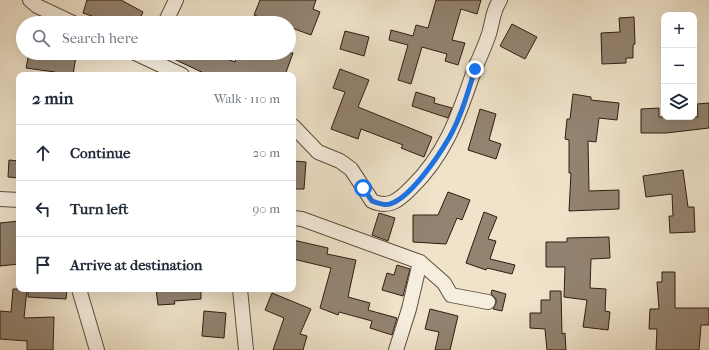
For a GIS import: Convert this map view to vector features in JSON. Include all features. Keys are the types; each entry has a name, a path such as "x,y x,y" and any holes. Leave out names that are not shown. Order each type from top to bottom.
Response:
{"street":[{"path":"30,0 37,6 58,16"},
{"path":"168,16 176,0"},
{"path":"296,129 318,152 340,161 351,169 372,201 388,205 399,200 417,182 449,138 465,100 489,34 494,10 500,0"},
{"path":"153,60 176,72"},
{"path":"0,199 16,200"},
{"path":"296,218 302,219 420,262 444,282 451,295 488,302"},
{"path":"396,350 409,310 420,262"},
{"path":"80,292 97,350"},
{"path":"240,292 246,350"}],"building":[{"path":"87,0 121,0 143,12 141,16 92,16 83,13"},
{"path":"260,0 316,0 313,9 320,12 311,35 296,30 296,16 254,15"},
{"path":"436,0 481,0 477,14 461,9 452,40 465,43 458,65 445,61 447,54 422,47 411,84 398,80 408,45 389,40 391,30 413,36 416,25 428,28"},
{"path":"634,17 635,44 633,45 633,58 626,58 626,63 602,64 601,33 620,32 619,18"},
{"path":"512,24 537,37 525,59 500,46"},
{"path":"345,31 369,37 364,56 340,49"},
{"path":"28,60 75,60 73,72 55,72 26,68"},
{"path":"176,60 230,60 235,62 236,60 290,60 286,72 202,72"},
{"path":"340,69 369,80 358,107 432,137 424,157 401,148 403,145 361,129 358,139 331,129 345,92 333,88"},
{"path":"416,92 435,98 434,103 452,108 448,118 412,106"},
{"path":"573,94 591,97 591,100 619,103 617,120 599,118 596,142 588,141 589,191 619,190 619,209 569,211 571,173 569,173 569,140 565,139 567,119 570,119"},
{"path":"709,103 709,128 666,133 641,133 641,109 659,108 659,117 661,117 661,120 697,120 697,104"},
{"path":"480,109 496,114 489,140 501,144 496,159 468,150"},
{"path":"9,160 16,161 16,178 8,177"},
{"path":"296,161 306,162 304,189 296,189"},
{"path":"683,170 688,207 694,207 695,232 670,233 669,216 673,216 672,194 646,197 643,176"},
{"path":"448,192 470,200 462,220 457,218 446,244 413,242 413,215 438,215"},
{"path":"484,212 497,217 488,239 496,241 490,259 515,265 512,274 487,268 486,270 466,263"},
{"path":"379,213 395,218 388,241 372,235"},
{"path":"16,221 16,264 0,266 0,223"},
{"path":"609,237 610,258 591,259 590,288 606,289 605,311 610,312 608,330 583,327 587,300 564,297 565,267 546,267 546,242 567,242 567,238"},
{"path":"296,241 328,248 327,254 356,260 348,297 370,303 368,310 397,318 392,335 370,328 372,321 339,312 338,315 320,308 331,268 296,260"},
{"path":"397,265 410,269 403,296 382,290 387,273 394,275"},
{"path":"662,272 675,272 675,308 709,308 709,325 701,325 699,350 656,350 657,329 649,329 650,309 659,309 657,282 662,282"},
{"path":"13,289 16,289 16,292 27,292 24,318 54,317 53,350 27,350 27,341 0,339 0,311 11,312"},
{"path":"492,290 506,294 502,311 493,309 496,299 491,294"},
{"path":"550,291 561,291 562,334 565,333 566,350 547,350 545,329 530,328 530,313 541,313 541,300 550,300"},
{"path":"28,292 67,292 66,299 28,297"},
{"path":"156,292 201,292 201,299 174,301 175,304 158,305"},
{"path":"272,293 311,309 300,334 307,336 303,350 273,350 284,318 265,310"},
{"path":"430,309 458,316 450,350 435,350 439,332 425,329"},
{"path":"204,311 226,313 224,338 202,336"}],"route":[{"path":"363,188 372,201 378,204 388,205 399,200 417,182 436,158 449,138 465,100 475,69"}]}
